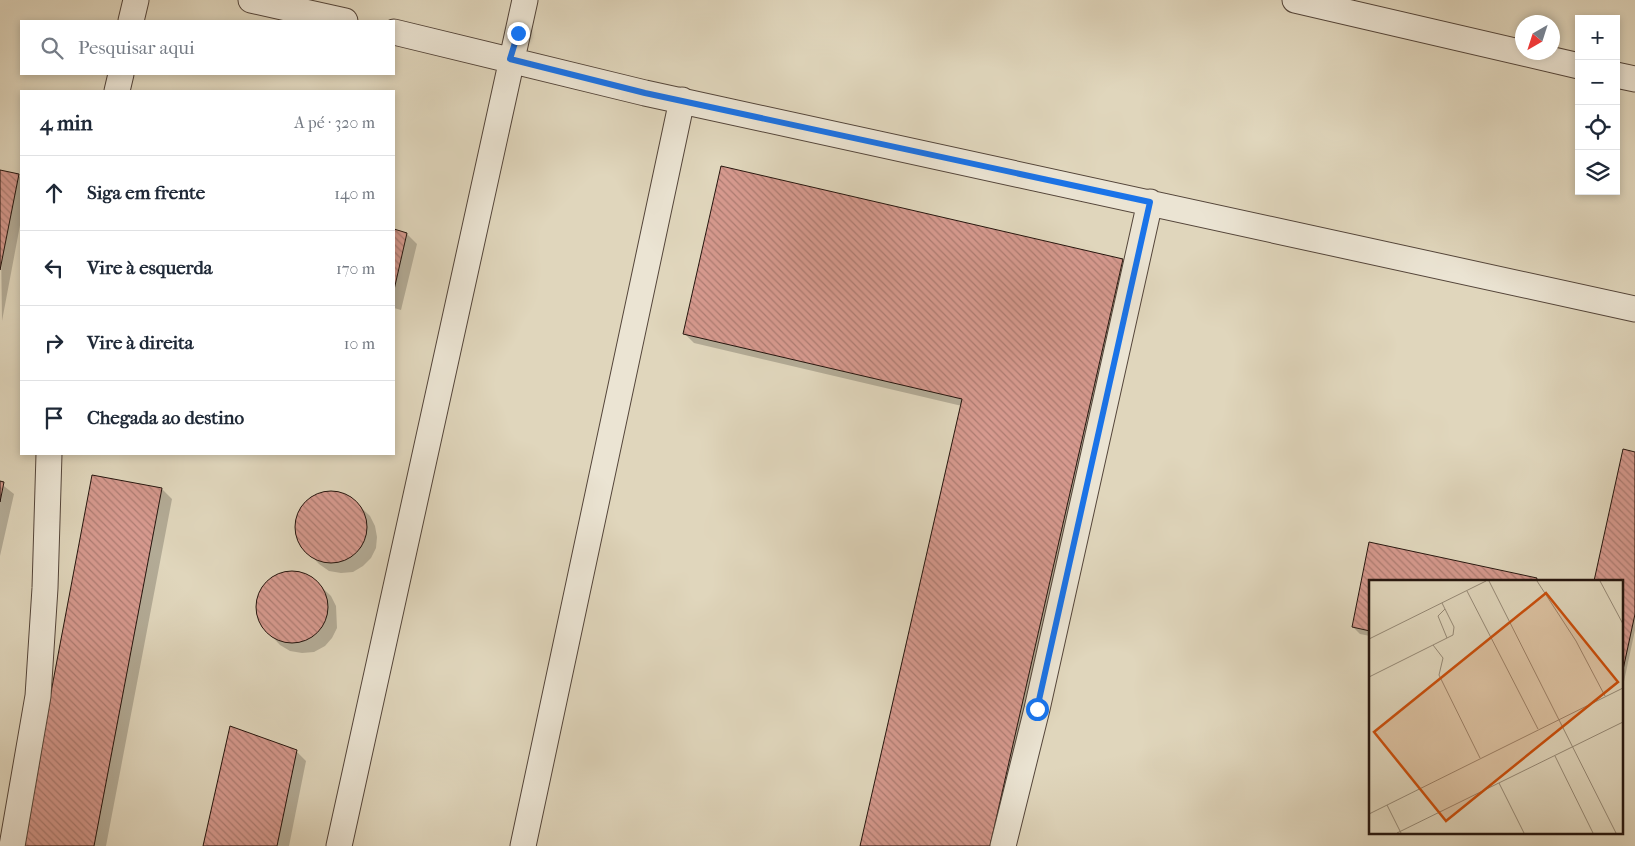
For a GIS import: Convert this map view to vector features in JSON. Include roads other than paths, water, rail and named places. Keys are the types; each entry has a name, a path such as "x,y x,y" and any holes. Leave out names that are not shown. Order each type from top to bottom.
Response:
{"lane":[{"path":"131,20 136,0"},
{"path":"251,0 341,20"},
{"path":"339,846 524,0"},
{"path":"1295,0 1575,65"},
{"path":"395,32 645,93 1635,309"},
{"path":"117,90 121,75"},
{"path":"1620,76 1635,79"},
{"path":"523,846 682,100"},
{"path":"1004,846 1037,709 1150,202"},
{"path":"12,846 38,696 45,588 49,455"}]}
